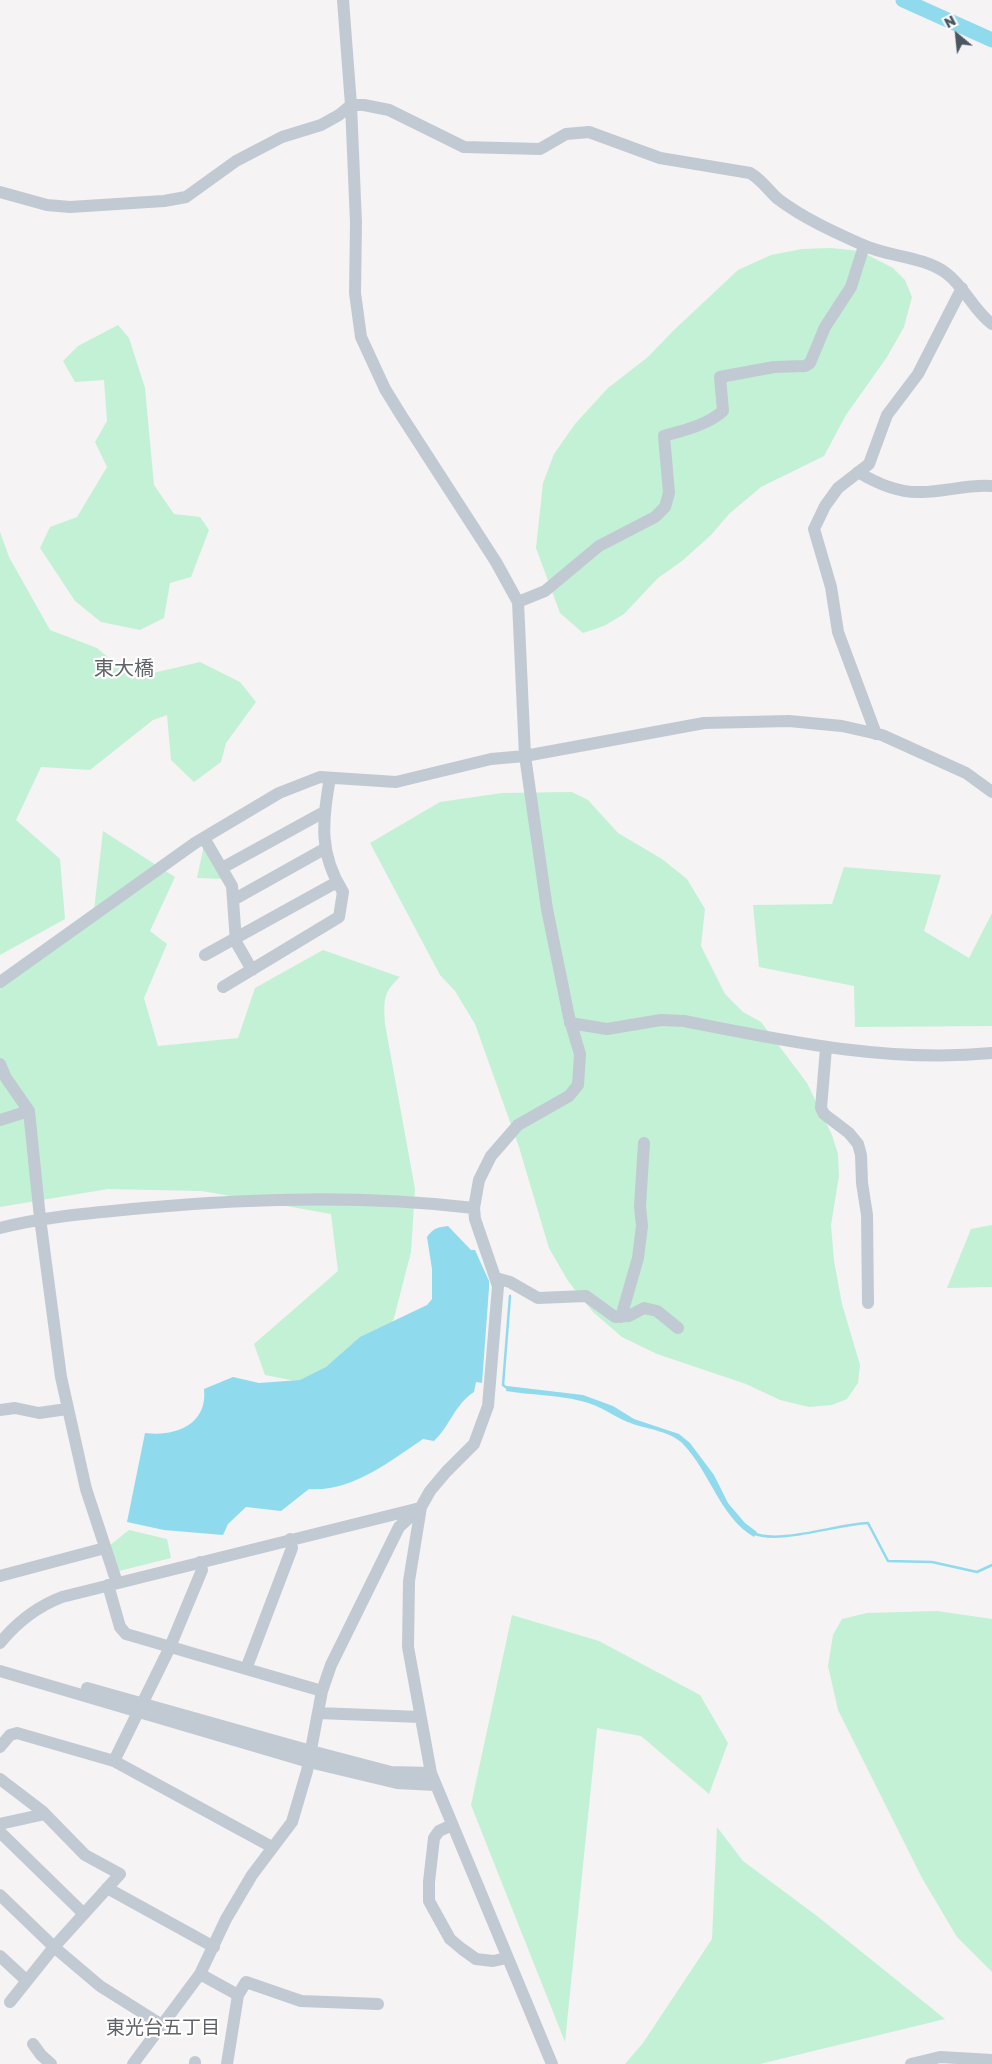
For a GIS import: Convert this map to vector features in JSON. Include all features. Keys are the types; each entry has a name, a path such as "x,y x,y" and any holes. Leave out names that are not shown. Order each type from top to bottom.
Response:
{"street":[{"path":"343,0 351,104 356,223 355,293 361,338 397,409 496,562 518,602 525,756 548,909 570,1023 580,1054 578,1085 569,1096 518,1125 491,1156 479,1180 474,1208 481,1241 496,1278 498,1295 488,1406 474,1444 430,1491 421,1508 409,1581 407,1625 420,1716 433,1779 552,2064"},
{"path":"0,192 48,205 70,207 164,201 186,197 236,161 282,137 320,125 339,115 351,104 389,110 464,147 522,147 540,150 566,134 589,132 602,134 660,158 750,173 792,208 816,222 864,246 891,256 934,266 946,273 962,288 976,310 992,324"},
{"path":"518,602 545,592 600,546 655,517 665,507 669,493 664,436 702,424 715,418 723,411 720,378 774,367 805,366 810,363 825,327 851,287 864,246"},
{"path":"876,734 838,632 831,587 814,529 825,506 838,488 869,464 887,414 918,374 962,288"},
{"path":"858,472 876,482 920,493 971,486 992,486"},
{"path":"0,982 204,838 279,793 320,778 396,782 491,759 525,756 704,723 789,721 842,726 876,734 966,773 992,792"},
{"path":"223,988 339,917 343,892 337,882 326,848 324,812 330,778"},
{"path":"222,868 324,812"},
{"path":"204,838 232,886 236,938 252,970"},
{"path":"233,900 326,848"},
{"path":"205,956 337,882"},
{"path":"570,1023 607,1029 661,1020 684,1021 826,1048 916,1056 992,1053"},
{"path":"826,1048 821,1108 824,1114 849,1133 858,1144 861,1155 862,1183 867,1215 868,1303"},
{"path":"0,1064 6,1078 29,1110 40,1218 67,1409 84,1482 105,1548 124,1632 322,1691"},
{"path":"0,1120 29,1110"},
{"path":"621,1317 638,1258 642,1226 640,1206 644,1143"},
{"path":"0,1228 40,1218 218,1201 305,1198 409,1200 474,1208"},
{"path":"496,1278 510,1282 538,1298 586,1296 609,1314 621,1317 644,1308 657,1311 678,1328"},
{"path":"0,1410 16,1408 39,1413 67,1409"},
{"path":"0,1643 22,1619 50,1602 290,1539 421,1508"},
{"path":"133,2064 200,1974 226,1919 252,1875 292,1822 310,1757 322,1691 334,1658 399,1527 421,1508"},
{"path":"246,1669 292,1548 290,1539"},
{"path":"0,1576 105,1548"},
{"path":"114,1761 170,1647 202,1570 200,1562"},
{"path":"0,1662 140,1708"},
{"path":"0,1671 140,1708 310,1757 433,1779"},
{"path":"318,1713 420,1716"},
{"path":"0,1747 10,1734 17,1733 114,1761 272,1847"},
{"path":"0,1779 45,1814 85,1855 120,1874 54,1947 10,2002"},
{"path":"0,1824 45,1814"},
{"path":"452,1825 439,1831 434,1838 429,1882 429,1901 450,1939 462,1949 476,1959 493,1961 507,1958"},
{"path":"0,1832 84,1914"},
{"path":"107,1888 214,1947"},
{"path":"0,1895 54,1947 100,1986 162,2025"},
{"path":"0,1956 27,1981"},
{"path":"200,1974 238,1994"},
{"path":"227,2064 238,1994 246,1982 301,2001 378,2004"},
{"path":"33,2044 41,2055 52,2064"},
{"path":"911,2064 940,2058 992,2060"}],"green space":[{"path":"831,248 860,251 893,268 905,280 912,297 904,327 887,357 846,415 824,456 761,487 729,514 711,535 682,561 658,578 624,614 604,626 583,633 560,613 536,548 543,483 554,454 575,424 608,388 648,357 738,270 771,255 802,249"},
{"path":"118,325 129,338 145,388 154,485 174,514 200,517 209,530 191,577 170,583 164,618 140,630 101,622 75,601 40,548 50,527 77,517 107,467 95,442 107,421 104,380 75,382 63,361 78,346"},
{"path":"0,532 9,557 50,630 97,648 132,678 200,662 240,682 256,702 226,743 221,762 194,782 171,760 167,715 153,720 90,770 41,767 16,820 60,859 65,919 0,955"},
{"path":"572,792 588,800 618,833 662,859 687,879 705,909 701,946 725,994 743,1012 761,1022 807,1083 832,1135 838,1154 839,1176 831,1225 834,1261 842,1304 860,1365 858,1383 847,1399 832,1405 809,1407 780,1400 746,1384 657,1354 622,1337 593,1312 568,1281 549,1248 519,1147 475,1024 455,991 440,975 370,843 440,802 502,793"},
{"path":"103,831 175,877 150,931 167,944 144,998 158,1046 238,1038 255,988 323,950 400,977 390,988 385,998 385,1024 415,1189 411,1252 394,1318 387,1332 300,1382 265,1375 254,1344 338,1271 331,1214 202,1191 108,1189 0,1207 0,976 93,919"},
{"path":"204,845 223,879 197,878"},
{"path":"844,867 941,875 924,931 969,958 992,913 992,1026 855,1027 854,986 759,967 753,905 832,904"},
{"path":"992,1225 992,1287 947,1288 971,1229"},
{"path":"129,1530 167,1539 171,1558 119,1571 109,1546"},
{"path":"937,1611 992,1619 992,1972 957,1937 922,1878 838,1710 828,1666 833,1635 842,1619 867,1613"},
{"path":"512,1615 599,1641 700,1695 728,1743 709,1794 641,1736 597,1728 565,2042 471,1805"},
{"path":"717,1827 743,1861 817,1916 945,2019 760,2064 625,2064 643,2043 712,1939"}],"water":[{"path":"448,1226 471,1250 475,1250 489,1281 489,1288 482,1383 476,1382 474,1392 457,1409 434,1441 423,1439 383,1466 355,1481 325,1489 309,1489 281,1511 246,1507 228,1524 223,1535 164,1530 127,1522 145,1433 168,1433 188,1426 201,1411 204,1401 204,1389 233,1377 259,1383 300,1380 326,1367 360,1337 427,1305 432,1299 432,1269 427,1237 436,1228"},
{"path":"507,1386 583,1395 613,1406 634,1419 679,1434 690,1443 714,1475 728,1503 745,1523 757,1532 754,1537 732,1518 692,1455 683,1444 673,1437 626,1421 588,1403 563,1397 506,1391"}],"waterway":[{"path":"903,0 992,40"},
{"path":"507,1388 503,1385 510,1296"},
{"path":"753,1533 777,1537 868,1523 888,1561 932,1562 977,1572 992,1565"}],"district":[{"name":"東大橋","path":"124,669"},
{"name":"東光台五丁目","path":"163,2028"}]}
